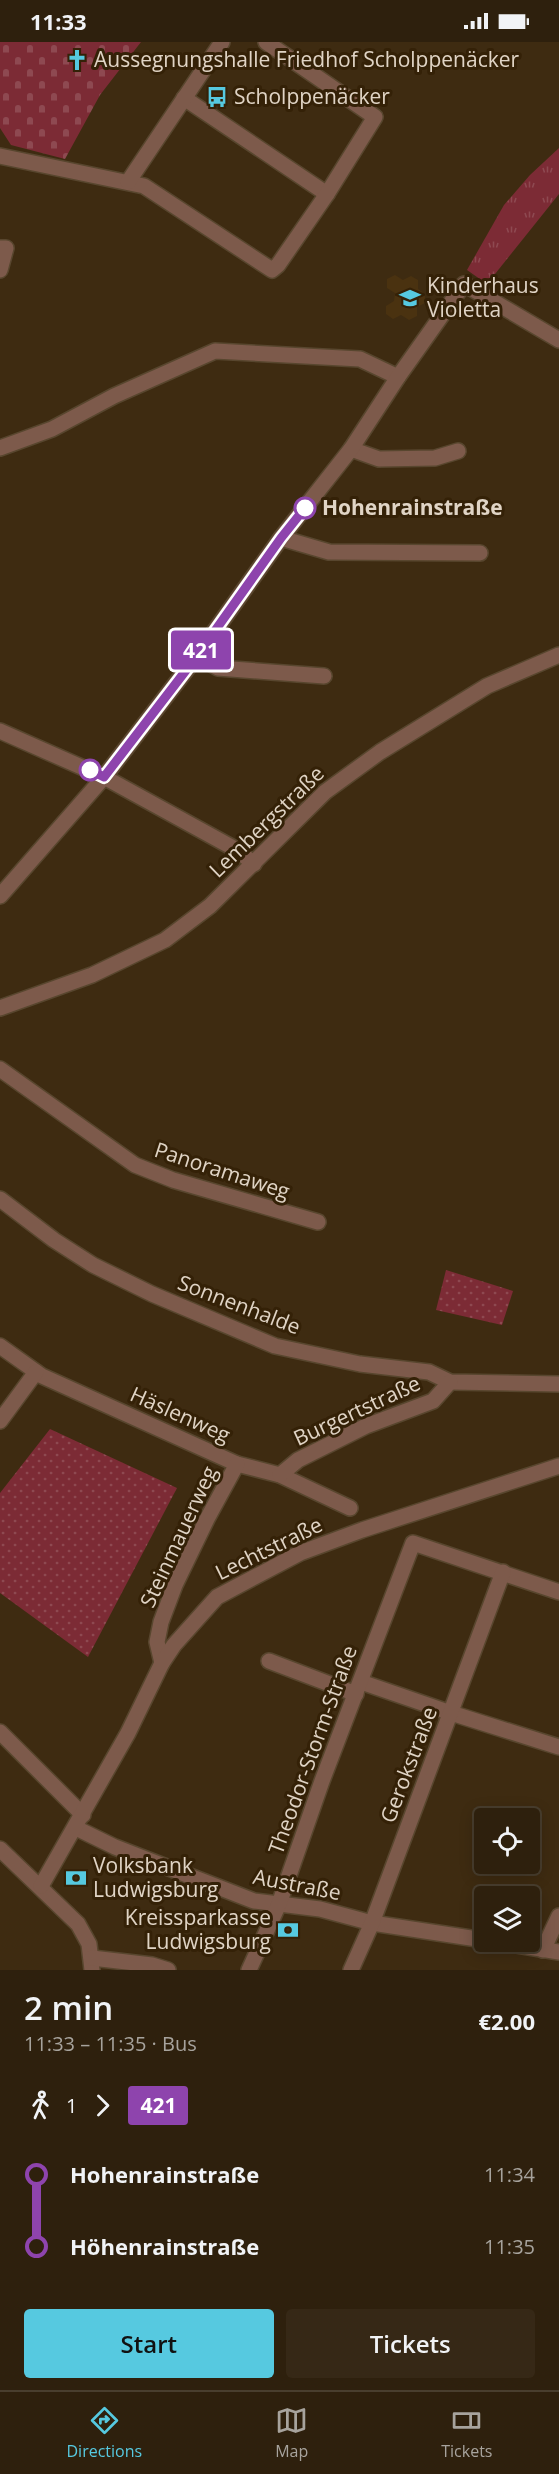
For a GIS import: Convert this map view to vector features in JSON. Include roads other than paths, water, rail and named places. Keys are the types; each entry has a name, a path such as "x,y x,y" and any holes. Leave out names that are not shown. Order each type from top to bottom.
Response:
{"street":[{"path":"128,182 222,42"},
{"path":"0,156 144,186 272,270 278,265 327,194 375,117 266,42"},
{"path":"184,98 327,194"},
{"path":"0,270 3,248"},
{"path":"0,896 104,777 197,656 281,538 351,449 398,377 464,284 559,340"},
{"path":"0,448 52,429 114,396 215,351 360,359 398,377"},
{"path":"351,449 379,459 435,458 458,451"},
{"path":"281,538 329,552 480,553"},
{"name":"Lembergstraße","path":"0,1008 92,975 165,940 210,906 325,792 380,752 487,686 559,654"},
{"path":"197,656 218,668 324,676"},
{"path":"0,731 104,777 237,850 254,864"},
{"name":"Panoramaweg","path":"0,1069 135,1165 184,1183 318,1222"},
{"name":"Sonnenhalde","path":"0,1199 54,1240 93,1265 152,1294 275,1346 360,1364 429,1372 450,1382 559,1384"},
{"name":"Häslenweg","path":"0,1346 36,1372 237,1464 280,1475 350,1508"},
{"path":"0,1421 36,1372"},
{"name":"Burgertstraße","path":"280,1475 298,1460 356,1431 433,1401 450,1382"},
{"name":"Steinmauerweg","path":"162,1663 157,1642 161,1622 207,1519 237,1464"},
{"name":"Lechtstraße","path":"41,1886 128,1733 162,1663 174,1645 217,1598 300,1553 362,1530 559,1467"},
{"name":"Theodor-Storm-Straße","path":"249,1970 279,1904 413,1543 503,1572"},
{"path":"503,1572 559,1592"},
{"name":"Gerokstraße","path":"351,1970 372,1923 503,1572"},
{"path":"269,1662 451,1713 559,1747"},
{"name":"Austraße","path":"0,1732 80,1821 115,1847 254,1901 320,1909 372,1923 474,1938"},
{"path":"0,1850 41,1886 85,1934 92,1964 152,1965 168,1970"},
{"path":"543,1950 559,1916"},
{"path":"540,1949 559,1952"}],"place":[{"name":"Aussegnungshalle Friedhof Scholppenäcker","path":"77,60"},
{"name":"Scholppenäcker","path":"217,97"},
{"name":"Kinderhaus Violetta","path":"410,298"},
{"name":"Hohenrainstraße","path":"305,508"},
{"name":"Volksbank Ludwigsburg","path":"76,1878"},
{"name":"Kreissparkasse Ludwigsburg","path":"288,1930"}]}
